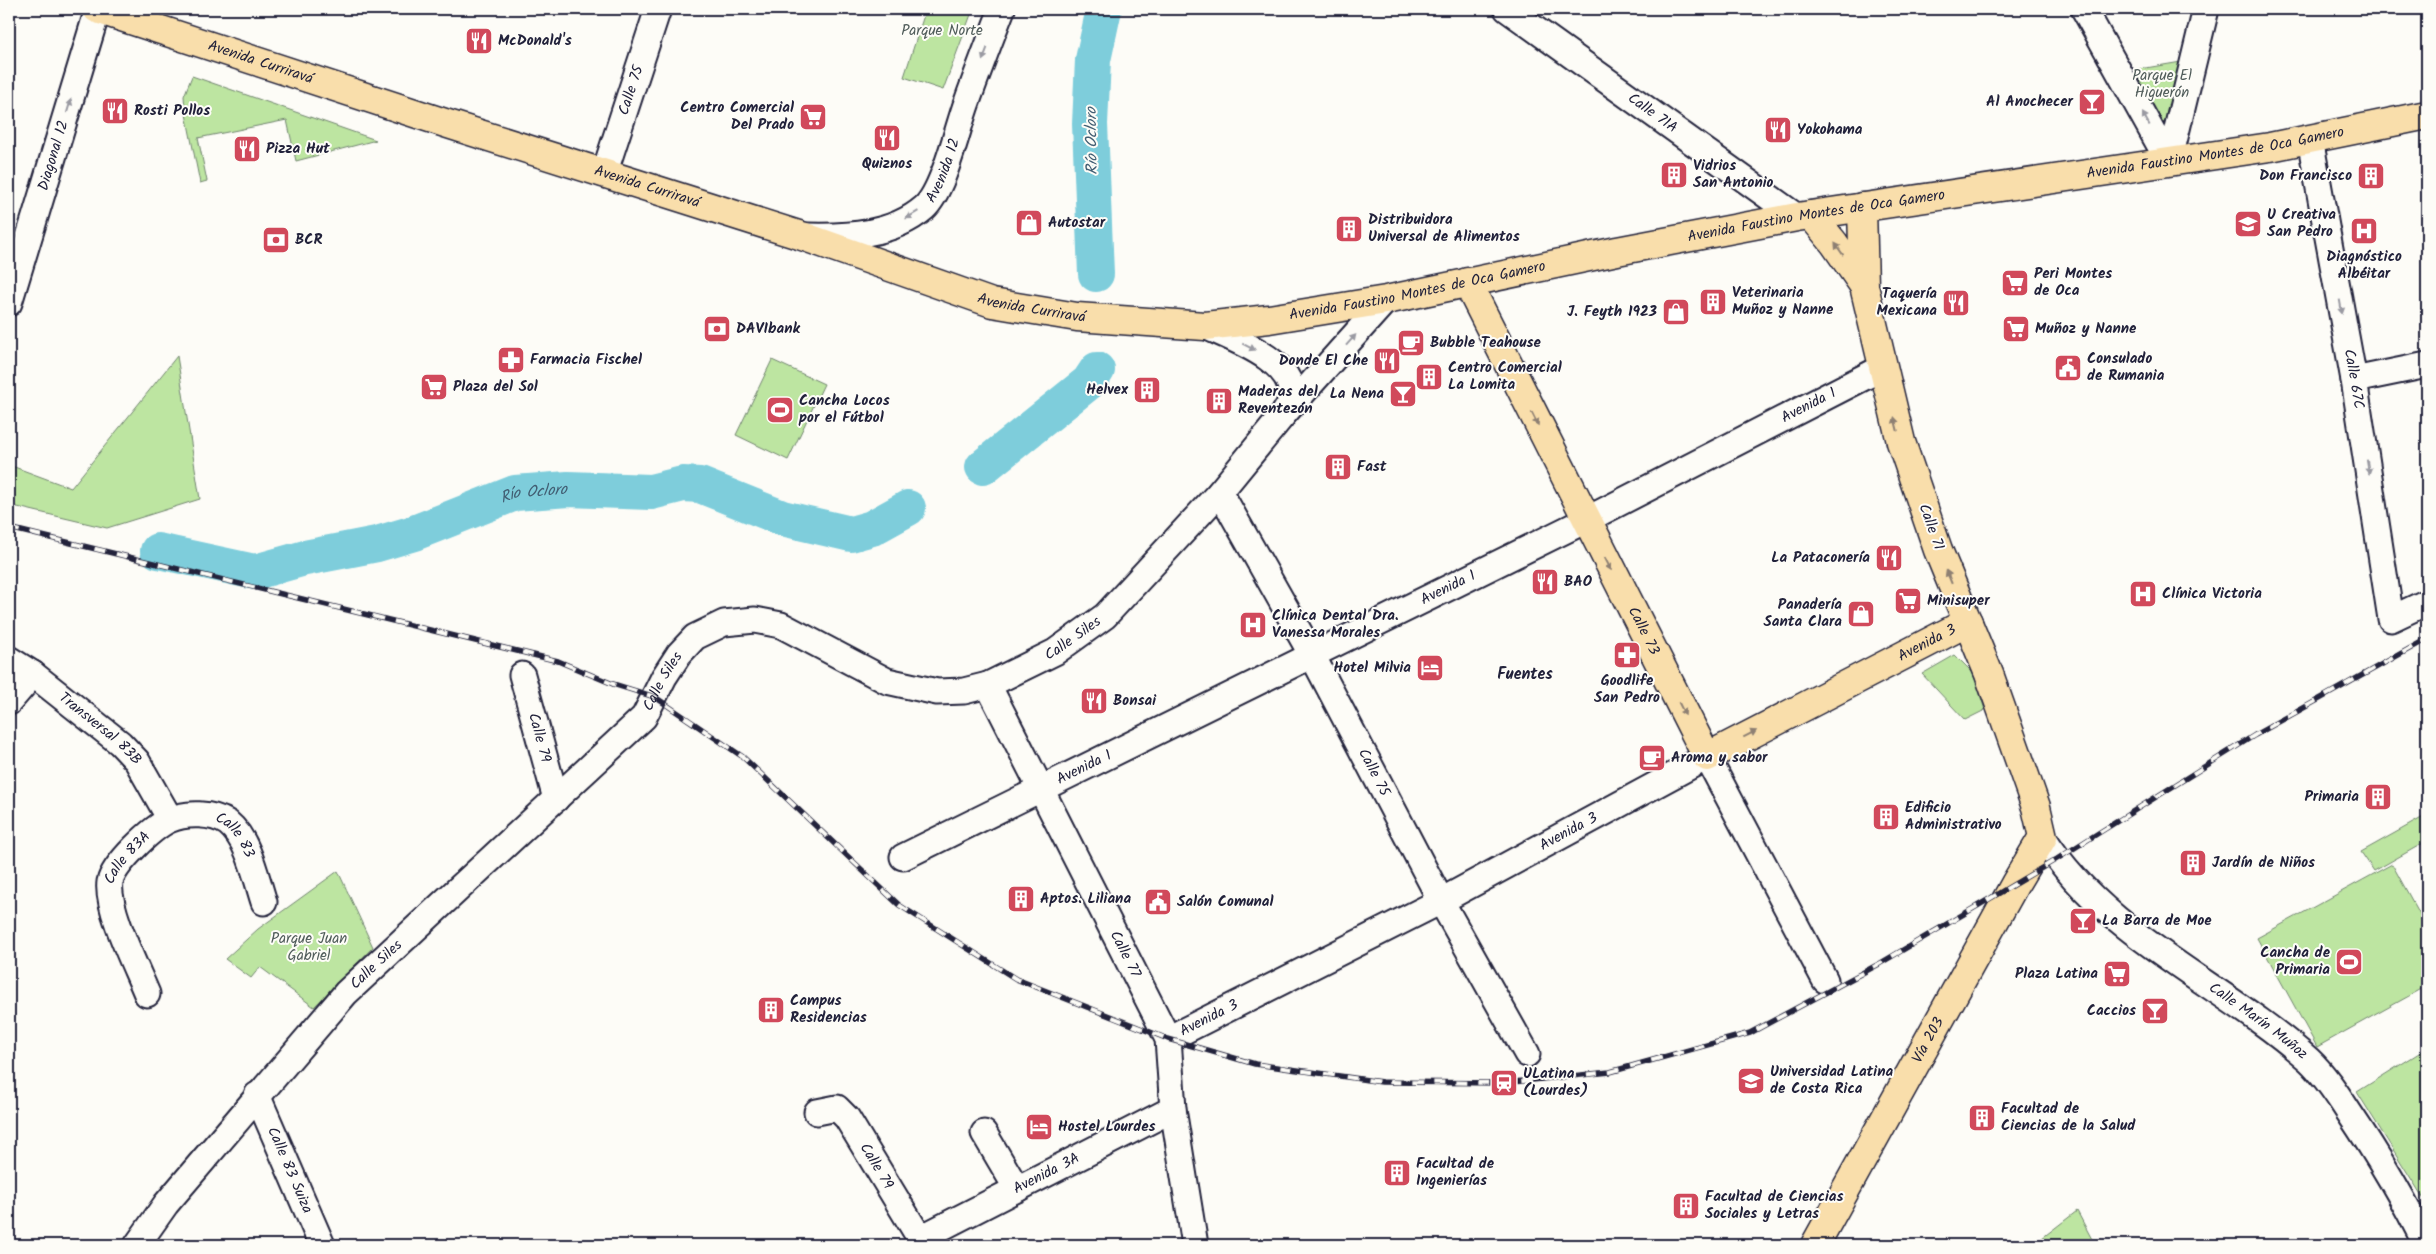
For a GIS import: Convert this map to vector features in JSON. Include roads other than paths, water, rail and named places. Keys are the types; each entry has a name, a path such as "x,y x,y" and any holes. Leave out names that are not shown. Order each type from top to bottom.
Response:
{"main road":[{"name":"Avenida Curriravá","path":"97,9 604,174 802,236 992,303 1076,317 1205,326"},
{"name":"Avenida Faustino Montes de Oca Gamero","path":"1205,326 1269,320 1386,300 1467,282 1804,216 2270,147 2427,115"},
{"name":"Calle 71","path":"1862,207 1864,286 1900,442 1938,550 1968,622 2010,733 2036,807 2044,837"},
{"path":"1804,216 1834,243 1864,286"},
{"name":"Calle 73","path":"1467,282 1707,757"},
{"name":"Avenida 3","path":"1707,757 1968,622"},
{"name":"Vía 203","path":"1816,1245 2010,892 2044,837"}],"street":[{"name":"Diagonal 12","path":"9,303 19,234 97,9"},
{"name":"Calle 75","path":"604,174 658,9"},
{"name":"Avenida 12","path":"802,236 859,234 894,227 925,208 939,186 967,102 1002,9"},
{"name":"Calle 71A","path":"1507,9 1804,216"},
{"path":"2084,9 2169,162"},
{"path":"2169,162 2206,9"},
{"name":"Calle 67C","path":"2310,139 2354,380 2391,620 2427,602"},
{"name":"Calle Siles","path":"137,1245 166,1204 346,993 644,717 664,677 684,648 695,637 724,623 755,620 780,625 861,669 895,682 937,692 964,691 988,685 1055,652 1105,616 1220,492 1284,415 1386,300"},
{"name":"Calle Siles","path":"1205,326 1262,353 1280,367 1288,381 1292,397 1284,415"},
{"path":"2354,380 2427,365"},
{"name":"Avenida 1","path":"903,857 1586,520 1882,368"},
{"name":"Calle 75","path":"1220,492 1312,655 1441,901 1527,1054"},
{"name":"Transversal 83B","path":"9,659 33,674 108,732 137,761 170,819"},
{"path":"9,702 33,674"},
{"name":"Calle 79","path":"522,675 556,799"},
{"name":"Calle 77","path":"988,685 1168,1038 1173,1109 1195,1245"},
{"name":"Avenida 3","path":"1168,1038 1441,901 1707,757"},
{"name":"Calle 73","path":"1707,757 1825,980"},
{"name":"Calle 83","path":"170,819 209,814 229,824 237,833 245,848 264,902"},
{"name":"Calle 83A","path":"147,994 117,919 110,883 117,866 134,848 170,819"},
{"name":"Calle Marín Muñoz","path":"2044,837 2057,859 2098,903 2136,934 2268,1026 2311,1062 2337,1095 2370,1144 2426,1245"},
{"name":"Calle 83 Suiza","path":"257,1096 322,1245"},
{"name":"Calle 79","path":"817,1112 837,1108 847,1118 923,1242"},
{"name":"Avenida 3A","path":"923,1242 1017,1189 1173,1109"},
{"path":"984,1133 1017,1189"}],"waterway":[{"name":"Río Ocloro","path":"1096,274 1090,124 1093,60 1104,9"},
{"name":"Río Ocloro","path":"983,467 1089,382 1097,370"},
{"name":"Río Ocloro","path":"158,551 255,572 305,558 377,544 414,533 515,493 568,489 651,492 683,484 700,485 782,518 851,534 872,528 908,508"}],"railway":[{"path":"9,528 558,661 613,684 655,697 743,757 899,905 1016,979 1168,1039 1255,1064 1382,1082 1504,1083 1610,1072 1750,1033 1879,964 2057,859 2255,735 2427,639"}],"place":[{"name":"McDonald's","path":"479,41"},
{"name":"Al Anochecer","path":"2092,102"},
{"name":"Rosti Pollos","path":"115,111"},
{"name":"Centro Comercial Del Prado","path":"813,117"},
{"name":"Yokohama","path":"1778,130"},
{"name":"Quiznos","path":"887,138"},
{"name":"Pizza Hut","path":"247,149"},
{"name":"Vidrios San Antonio","path":"1674,175"},
{"name":"Don Francisco","path":"2371,176"},
{"name":"Autostar","path":"1029,223"},
{"name":"U Creativa San Pedro","path":"2248,224"},
{"name":"Distribuidora Universal de Alimentos","path":"1349,229"},
{"name":"Diagnóstico Albéitar","path":"2364,231"},
{"name":"BCR","path":"276,240"},
{"name":"Peri Montes de Oca","path":"2015,283"},
{"name":"Veterinaria Muñoz y Nanne","path":"1713,302"},
{"name":"Taquería Mexicana","path":"1956,303"},
{"name":"J. Feyth 1923","path":"1676,312"},
{"name":"DAVIbank","path":"717,329"},
{"name":"Muñoz y Nanne","path":"2016,329"},
{"name":"Bubble Teahouse","path":"1411,343"},
{"name":"Farmacia Fischel","path":"511,360"},
{"name":"Donde El Che","path":"1387,361"},
{"name":"Consulado de Rumania","path":"2068,368"},
{"name":"Centro Comercial La Lomita","path":"1429,377"},
{"name":"Plaza del Sol","path":"434,387"},
{"name":"Helvex","path":"1147,390"},
{"name":"La Nena","path":"1403,394"},
{"name":"Maderas del Reventezón","path":"1219,401"},
{"name":"Cancha Locos por el Fútbol","path":"780,410"},
{"name":"Fast","path":"1338,467"},
{"name":"La Pataconería","path":"1889,558"},
{"name":"BAO","path":"1545,582"},
{"name":"Clínica Victoria","path":"2143,594"},
{"name":"Minisuper","path":"1908,601"},
{"name":"Panadería Santa Clara","path":"1861,614"},
{"name":"Clínica Dental Dra. Vanessa Morales","path":"1253,625"},
{"name":"Goodlife San Pedro","path":"1627,655"},
{"name":"Hotel Milvia","path":"1430,668"},
{"name":"Bonsai","path":"1094,701"},
{"name":"Aroma y sabor","path":"1652,758"},
{"name":"Primaria","path":"2378,797"},
{"name":"Edificio Administrativo","path":"1886,817"},
{"name":"Jardín de Niños","path":"2193,863"},
{"name":"Aptos. Liliana","path":"1021,899"},
{"name":"Salón Comunal","path":"1158,902"},
{"name":"La Barra de Moe","path":"2083,921"},
{"name":"Cancha de Primaria","path":"2349,962"},
{"name":"Plaza Latina","path":"2117,974"},
{"name":"Campus Residencias","path":"771,1010"},
{"name":"Caccios","path":"2155,1011"},
{"name":"Universidad Latina de Costa Rica","path":"1751,1081"},
{"name":"ULatina (Lourdes)","path":"1504,1083"},
{"name":"Facultad de Ciencias de la Salud","path":"1982,1118"},
{"name":"Hostel Lourdes","path":"1039,1127"},
{"name":"Facultad de Ingenierías","path":"1397,1173"},
{"name":"Facultad de Ciencias Sociales y Letras","path":"1686,1206"}],"district":[{"name":"Fuentes","path":"1525,674"}],"park label":[{"name":"Parque Norte","path":"942,31"},
{"name":"Parque El Higuerón","path":"2162,84"},
{"name":"Parque Juan Gabriel","path":"309,948"}]}
